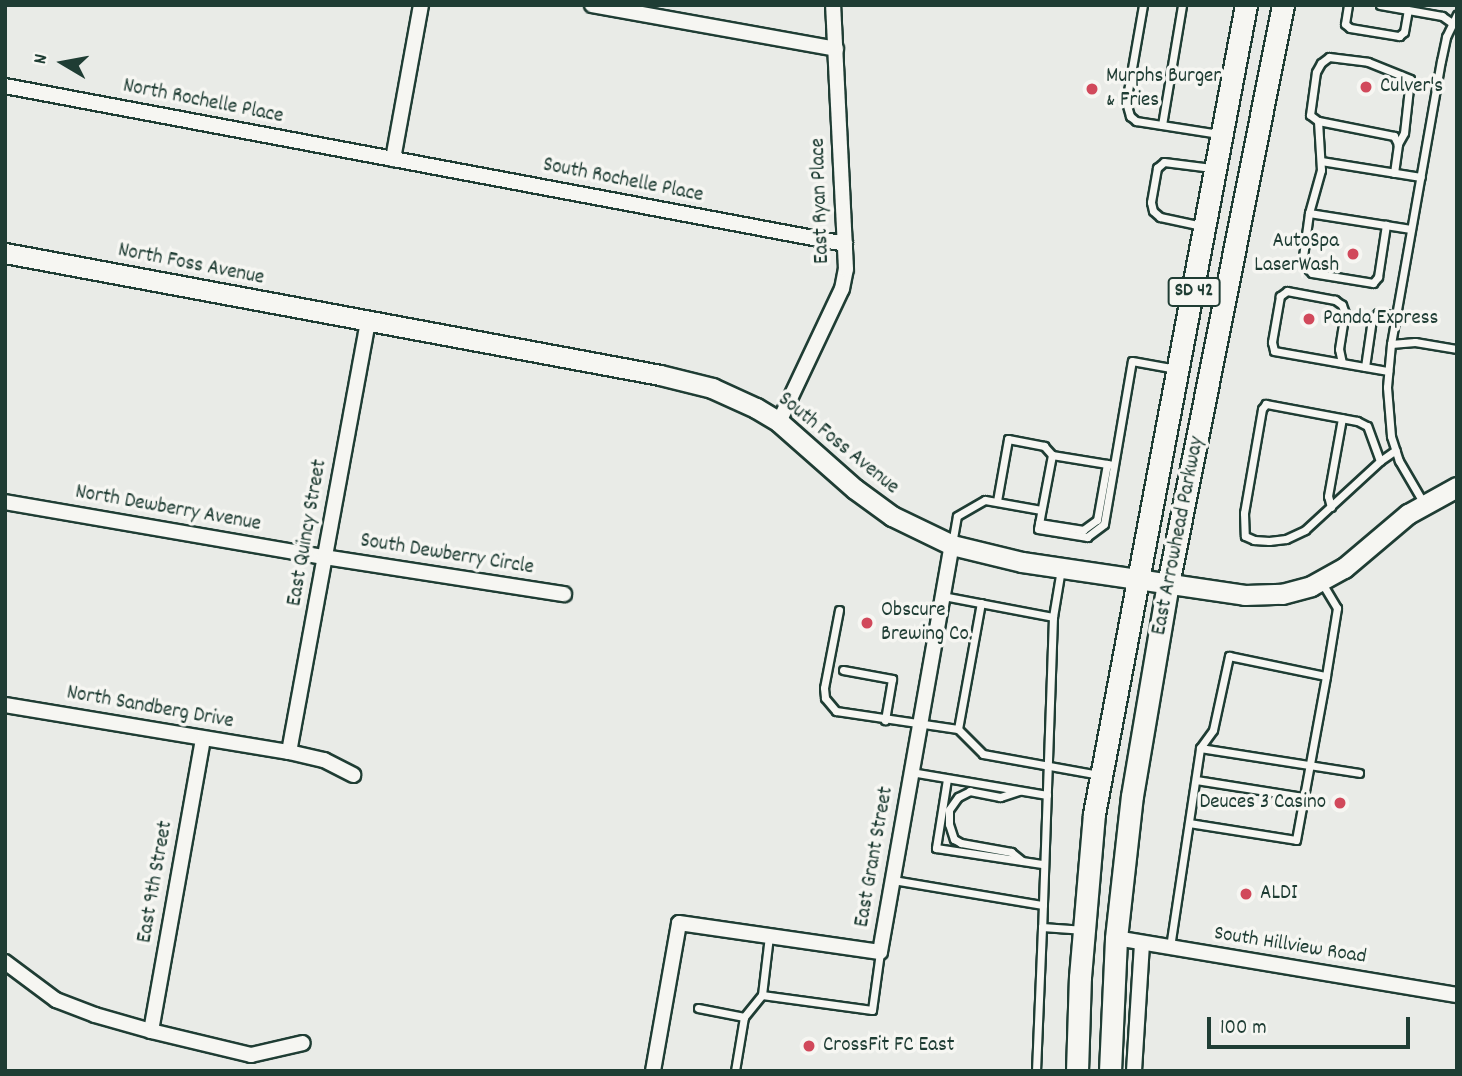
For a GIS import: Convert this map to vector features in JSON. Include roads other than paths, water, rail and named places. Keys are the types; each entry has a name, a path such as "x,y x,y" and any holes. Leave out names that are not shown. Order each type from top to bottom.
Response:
{"main road":[{"name":"East Arrowhead Parkway","path":"1077,1071 1084,930 1101,775 1180,370 1246,5"},
{"name":"East Arrowhead Parkway","path":"1110,1071 1116,937 1132,796 1168,584 1283,5"}],"street":[{"path":"393,159 421,5"},
{"path":"592,5 836,49"},
{"name":"East Ryan Place","path":"779,422 842,289 846,269 833,5"},
{"name":"North Rochelle Place","path":"5,86 393,159"},
{"name":"South Rochelle Place","path":"393,159 845,244"},
{"name":"North Foss Avenue","path":"5,253 368,321"},
{"name":"South Foss Avenue","path":"368,321 687,380 736,397 779,422 875,504 931,537 998,558 1061,568 1264,596 1297,590 1344,568 1423,503 1457,487"},
{"name":"East Quincy Street","path":"289,752 368,321"},
{"name":"North Dewberry Avenue","path":"5,502 324,557"},
{"name":"East Grant Street","path":"653,1071 679,923 880,952 952,545"},
{"name":"South Dewberry Circle","path":"324,557 564,594"},
{"name":"North Sandberg Drive","path":"5,705 289,752 324,760 352,775"},
{"name":"East 9th Street","path":"151,1031 203,739"},
{"name":"South Hillview Road","path":"1116,937 1457,995"},
{"path":"1134,1071 1142,943"},
{"path":"5,962 56,1000 151,1031 251,1055 303,1043"}],"lane":[{"path":"1143,5 1126,109 1136,121 1223,135"},
{"path":"1161,125 1182,5"},
{"path":"1348,5 1345,23 1350,28 1399,36 1404,32 1408,10"},
{"path":"1381,5 1442,16 1452,23"},
{"path":"1423,503 1396,450 1387,407 1388,371 1441,61 1457,14"},
{"path":"1394,173 1398,144 1404,133 1410,79 1368,62 1329,57 1321,63 1316,72 1310,115 1318,121 1382,131 1394,136 1398,144"},
{"path":"1318,121 1321,161 1309,213 1303,257 1306,267 1312,273 1373,283 1378,277 1387,225"},
{"path":"1321,161 1420,177"},
{"path":"1206,226 1172,220 1153,211 1151,202 1157,168 1164,162 1216,169"},
{"path":"1309,213 1411,229"},
{"path":"1342,363 1339,349 1345,313 1342,305 1335,300 1287,291 1280,296 1272,342 1274,351 1365,368 1388,371"},
{"path":"1365,368 1372,319 1378,313 1396,316"},
{"path":"1391,344 1415,342 1457,349"},
{"path":"1052,455 1038,529 1087,537 1104,524 1110,464 1132,361 1180,370"},
{"path":"1380,461 1367,426 1342,418 1266,404 1262,409 1243,530 1245,536 1254,540 1286,539 1306,530 1380,461 1396,450"},
{"path":"1331,507 1328,496 1342,418"},
{"path":"998,502 1008,439 1044,446 1052,455 1110,464"},
{"path":"952,545 957,516 985,500 1041,510"},
{"path":"1036,1071 1043,905 1042,864 1050,766 1053,617 1061,568"},
{"path":"1189,823 1296,840 1336,608 1320,581"},
{"path":"943,596 1053,617"},
{"path":"958,729 981,603"},
{"path":"839,610 825,698 836,711 958,729 983,754 1101,775"},
{"path":"1170,948 1200,748 1213,730 1228,656 1326,676"},
{"path":"844,670 892,678 885,720"},
{"path":"1200,748 1292,764 1310,763 1359,773"},
{"path":"911,772 1047,795"},
{"path":"947,779 936,848 1042,864"},
{"path":"1196,780 1303,797"},
{"path":"1018,791 1000,797 970,791 958,797 949,810 949,824 954,839 961,843 1011,852 1022,861"},
{"path":"893,880 1043,905"},
{"path":"1042,927 1084,930"},
{"path":"735,1071 744,1017 762,995 769,935"},
{"path":"762,995 872,1010 880,952"},
{"path":"698,1008 744,1017"}],"place":[{"name":"Culver's","path":"1366,87"},
{"name":"Murphs Burger & Fries","path":"1092,89"},
{"name":"AutoSpa LaserWash","path":"1353,254"},
{"name":"Panda Express","path":"1309,319"},
{"name":"Obscure Brewing Co.","path":"867,623"},
{"name":"Deuces 3 Casino","path":"1340,803"},
{"name":"ALDI","path":"1246,894"},
{"name":"CrossFit FC East","path":"809,1046"}]}
